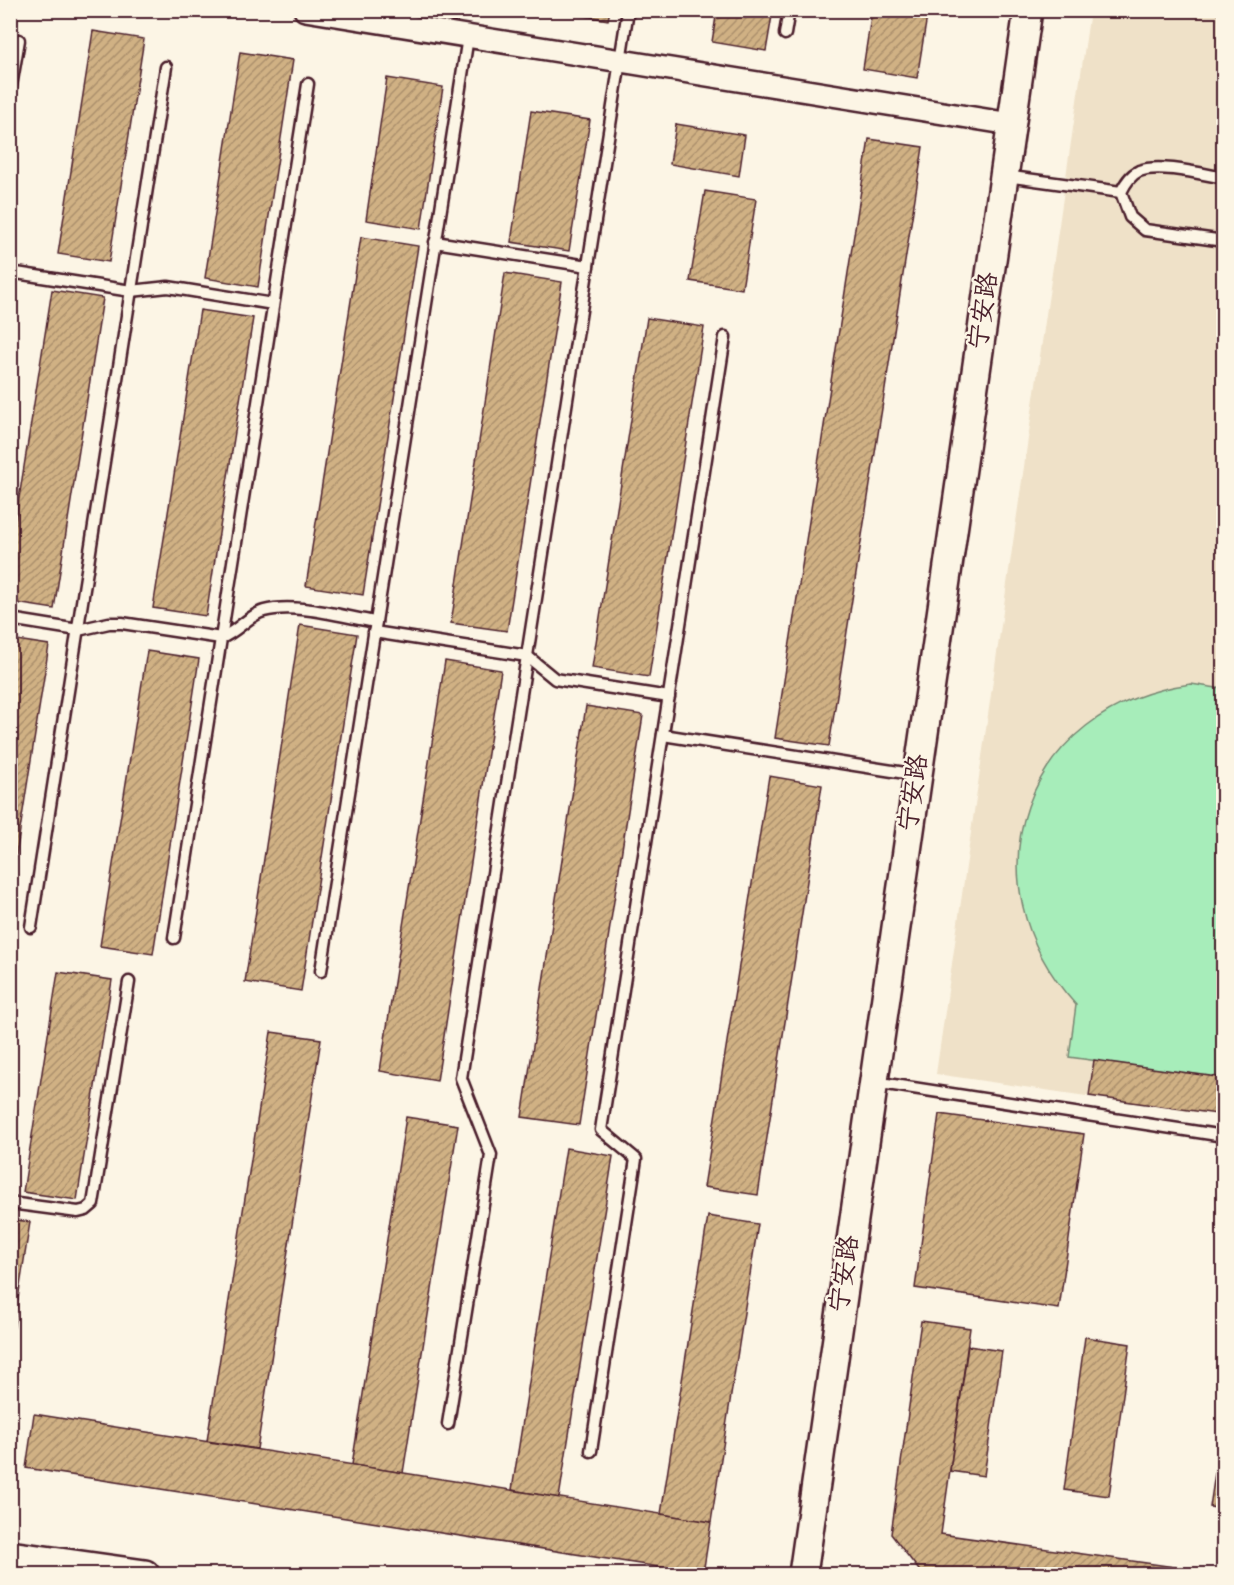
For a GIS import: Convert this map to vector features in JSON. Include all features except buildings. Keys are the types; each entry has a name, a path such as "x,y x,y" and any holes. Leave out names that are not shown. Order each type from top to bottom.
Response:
{"street":[{"path":"305,10 1011,123"},
{"name":"宁安路","path":"802,1575 1028,10"},
{"path":"10,1556 145,1575"}],"lane":[{"path":"448,1424 491,1155 461,1078 628,10"},
{"path":"785,34 789,10"},
{"path":"321,971 468,37"},
{"path":"10,92 19,40"},
{"path":"32,927 166,67"},
{"path":"174,938 308,84"},
{"path":"1224,178 1155,168 1138,171 1128,179 1121,192 1130,217 1145,230 1224,241"},
{"path":"1004,176 1121,192"},
{"path":"435,242 588,266"},
{"path":"10,272 131,291 168,288 273,304"},
{"path":"591,1450 636,1159 601,1130 725,337"},
{"path":"10,619 78,630 109,623 122,623 221,638 235,632 264,611 292,608 375,627 527,656 555,679 669,697"},
{"path":"663,735 918,775"},
{"path":"10,1203 78,1212 86,1210 93,1204 129,982"},
{"path":"874,1082 1224,1136"}],"path":[{"path":"1216,10 1224,25"}],"shaded area":[{"path":"1090,11 1223,11 1223,1116 936,1074"}],"green space":[{"path":"1191,684 1223,689 1223,1078 1069,1057 1076,1005 1042,957 1023,906 1018,855 1028,806 1051,763 1086,726 1133,699"}]}
